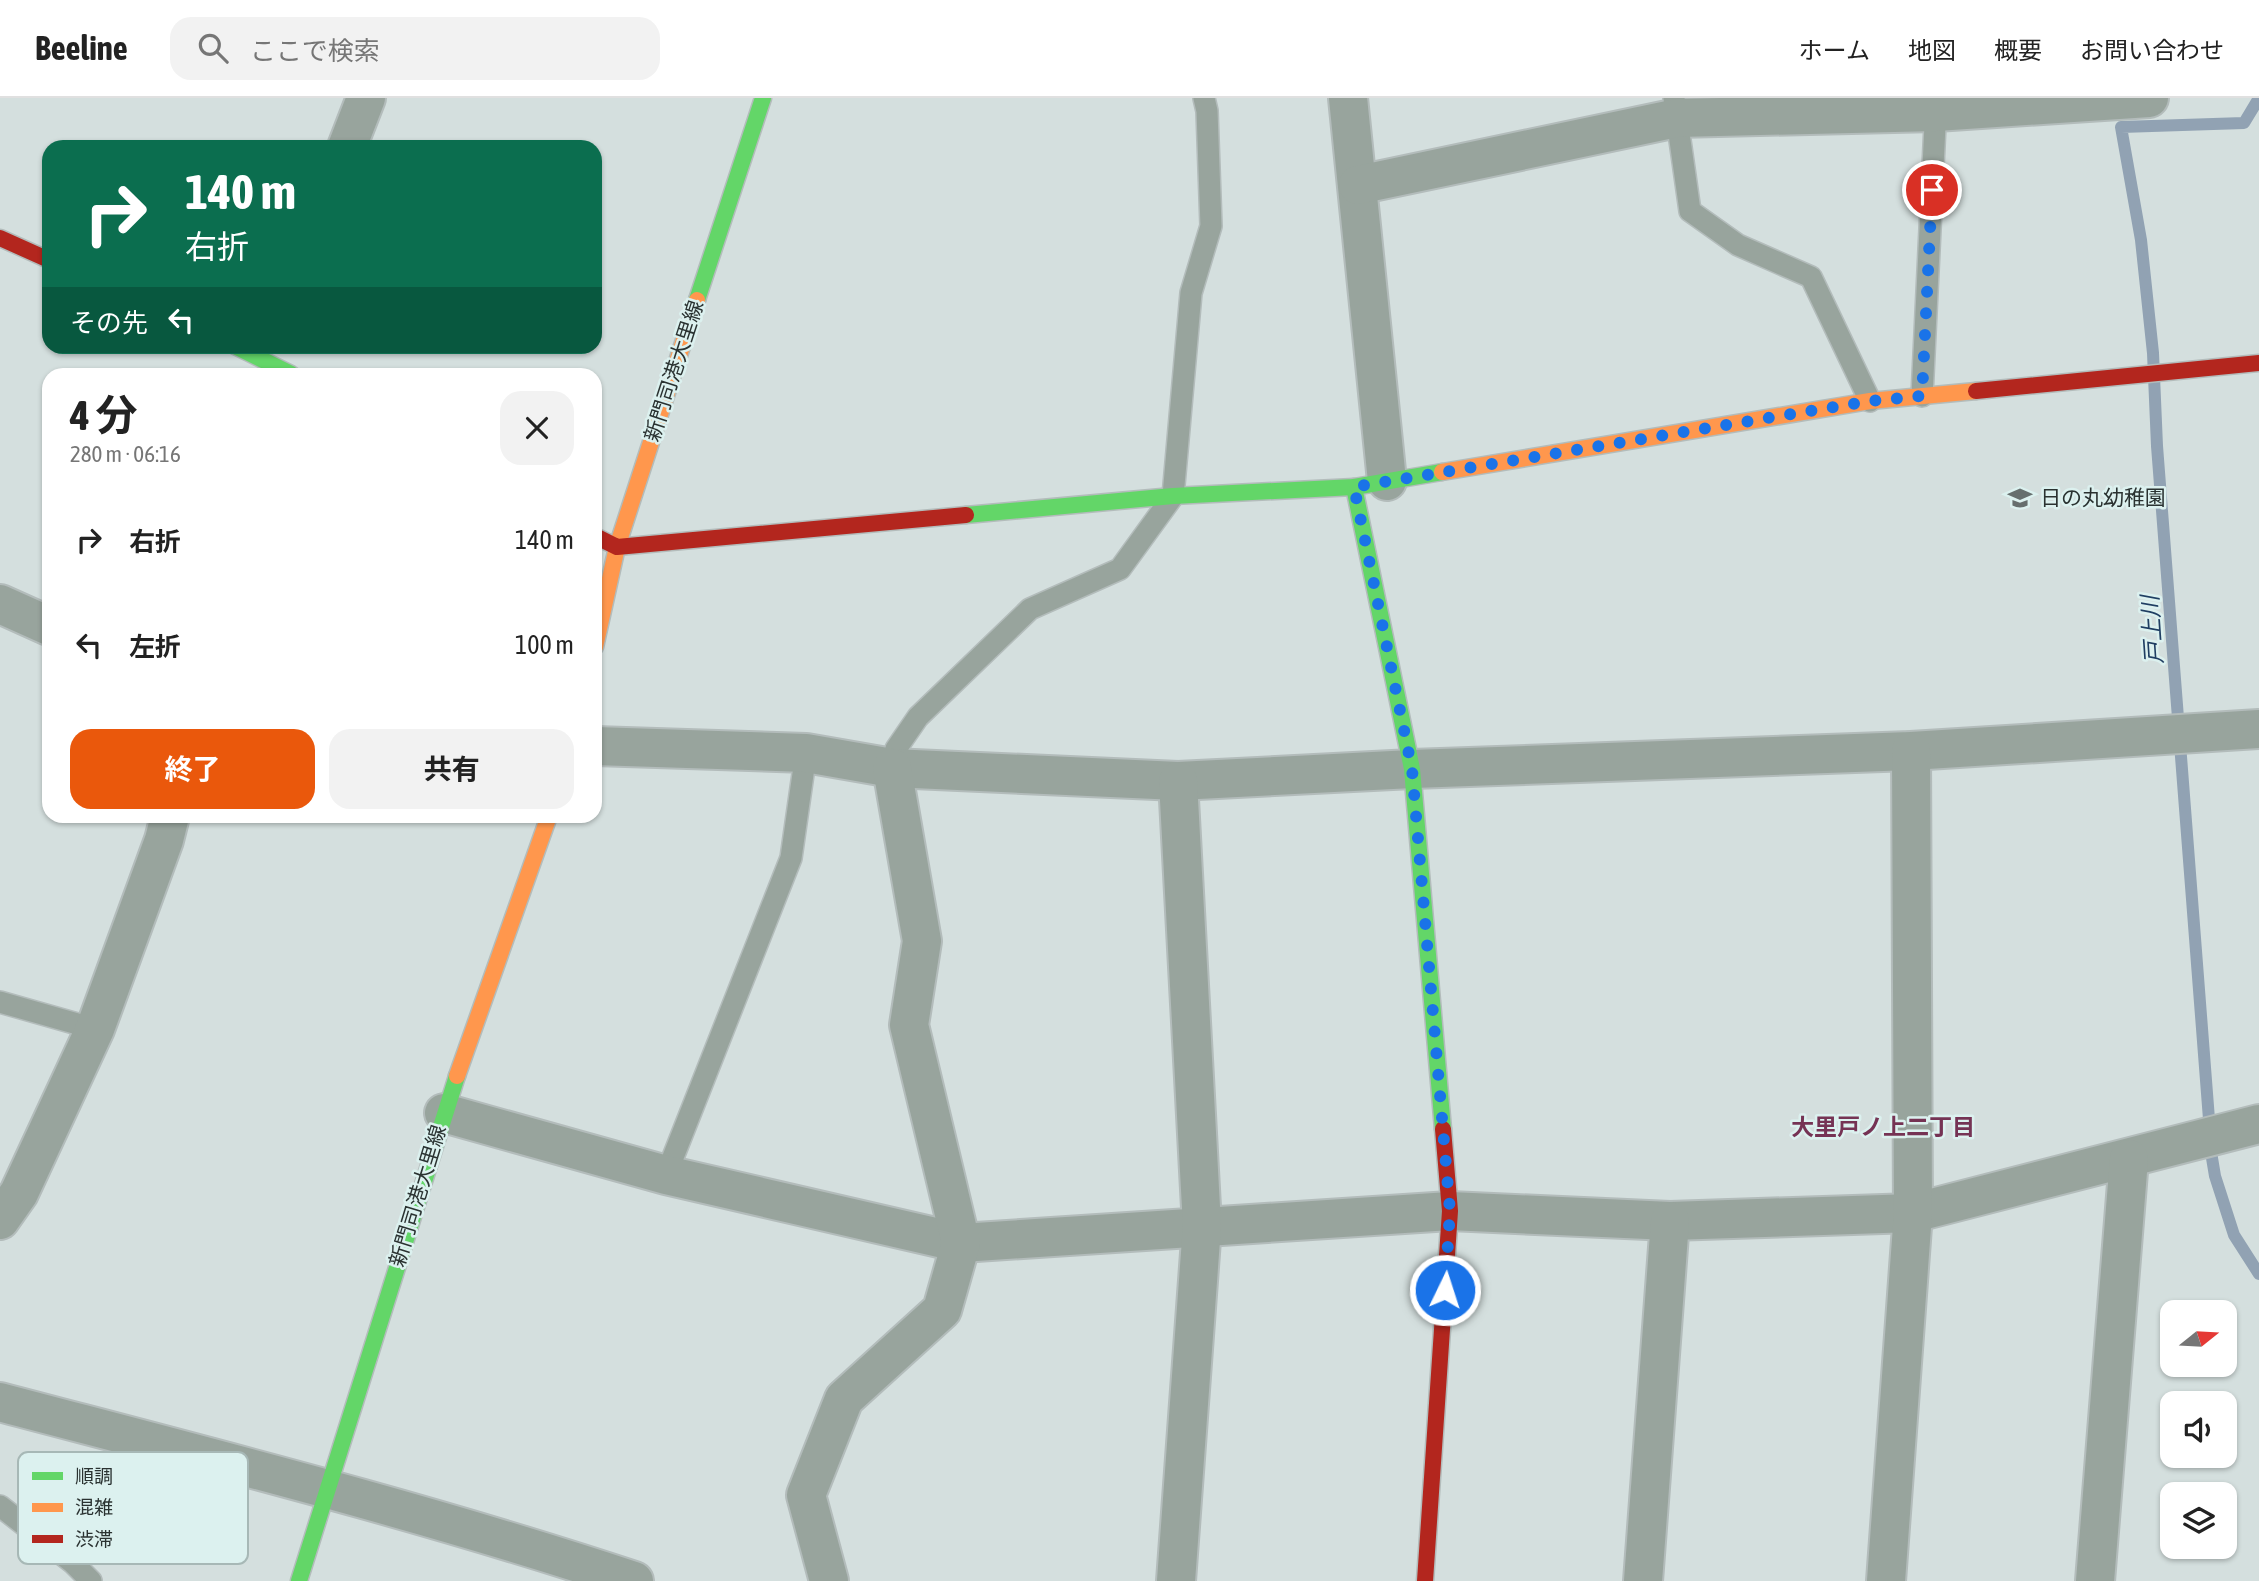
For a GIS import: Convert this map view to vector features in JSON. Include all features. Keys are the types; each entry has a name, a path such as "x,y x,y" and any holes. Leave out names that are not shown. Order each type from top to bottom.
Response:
{"street":[{"path":"350,140 366,98"},
{"name":"新門司港大里線","path":"602,615 617,547 763,98"},
{"path":"1348,98 1357,185 1371,484 1412,769 1450,1211 1425,1581"},
{"path":"1357,185 1675,108 1936,105 2149,98"},
{"path":"0,238 42,257"},
{"path":"602,540 617,547 1173,496 1371,484 1870,401 2259,363"},
{"path":"2,611 42,624"},
{"path":"602,746 806,753 892,768 1178,781 1412,769 1911,751 2259,729"},
{"path":"1886,1581 1913,1213 1911,751"},
{"path":"830,1581 806,1495 844,1399 942,1310 961,1243 909,1025 922,941 892,768"},
{"path":"1176,1581 1202,1226 1178,781"},
{"path":"0,1220 19,1193 96,1029 168,823"},
{"name":"新門司港大里線","path":"299,1581 444,1113 547,823"},
{"path":"444,1113 666,1175 961,1243 1450,1211 1670,1222 1913,1213 2259,1124"},
{"path":"2095,1581 2129,1158"},
{"path":"1643,1581 1670,1222"},
{"path":"0,1402 188,1452"},
{"path":"248,1468 551,1553 634,1581"}],"lane":[{"path":"892,768 896,749 918,717 1030,609 1120,569 1173,496 1191,293 1211,226 1207,111 1204,98"},
{"path":"1922,396 1936,105"},
{"path":"1675,108 1690,211 1738,246 1811,277 1870,401"},
{"path":"666,1175 790,858 806,753"},
{"path":"0,1002 96,1029"},
{"path":"0,1506 18,1520"},
{"path":"74,1564 91,1581"}],"waterway":[{"name":"戸上川","path":"2259,98 2244,123 2121,127 2141,240 2153,353 2157,446 2212,1158 2234,1235 2259,1274"}],"traffic: fast":[{"path":"697,300 763,98"},
{"path":"251,354 279,368"},
{"path":"966,515 1173,496 1354,487 1442,472"},
{"path":"1354,487 1412,769 1443,1129"},
{"path":"299,1581 457,1076"}],"traffic: slow":[{"path":"602,615 617,547 697,300"},
{"path":"1442,472 1870,401 1976,391"},
{"path":"457,1076 547,823"}],"traffic: jam":[{"path":"0,238 42,257"},
{"path":"1976,391 2259,363"},
{"path":"602,540 617,547 966,515"},
{"path":"1425,1581 1450,1211 1443,1129"}],"place":[{"name":"日の丸幼稚園","path":"2020,498"}],"district":[{"name":"大里戸ノ上二丁目","path":"1883,1127"}],"route":[{"path":"1445,1290 1450,1211 1412,769 1354,487 1870,401 1922,396 1932,190"}]}
